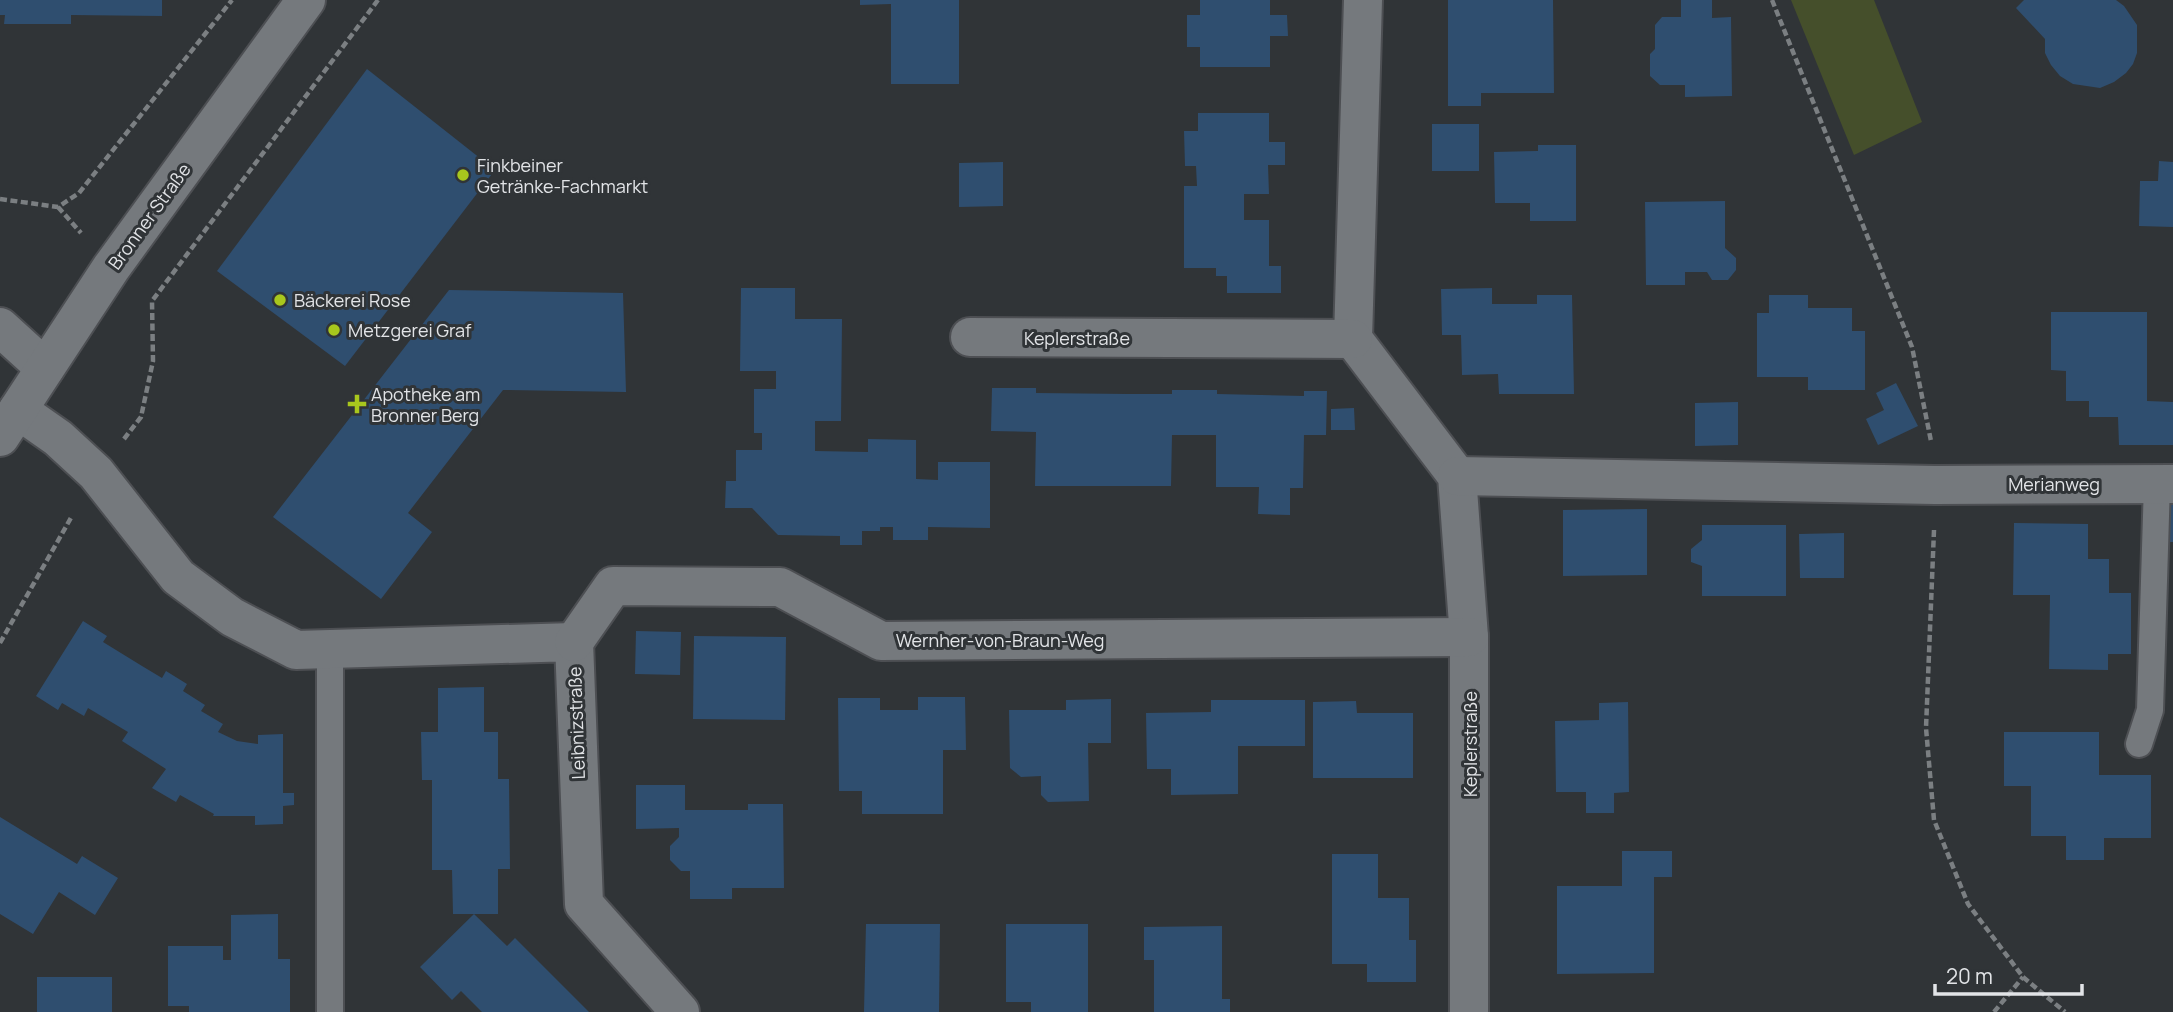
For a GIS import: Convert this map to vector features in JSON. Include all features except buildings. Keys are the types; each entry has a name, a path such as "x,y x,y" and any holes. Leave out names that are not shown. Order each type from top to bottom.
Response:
{"street":[{"name":"Bronner Straße","path":"9,424 111,268 306,0"},
{"path":"1363,0 1353,340 1457,476 1935,485"},
{"path":"0,327 46,368"},
{"name":"Keplerstraße","path":"970,337 1353,340"},
{"name":"Leibnizstraße","path":"9,424 58,438 96,473 178,578 232,617 296,650 574,642 584,904 680,1012"},
{"name":"Keplerstraße","path":"1457,476 1469,637 1469,1012"},
{"name":"Merianweg","path":"1935,485 2165,484"},
{"name":"Wernher-von-Braun-Weg","path":"574,642 613,586 780,587 881,641 1469,637"}],"lane":[{"path":"2139,744 2150,709 2165,484"},
{"path":"330,649 330,1012"}],"path":[{"path":"0,200 58,206 79,193 232,0"},
{"path":"0,643 96,473 141,417 153,361 152,301 378,0"},
{"path":"1772,0 1912,347 1933,447 1935,485 1926,727 1934,820 1968,904 2023,977 2065,1012"},
{"path":"1994,1012 2023,977"}],"green space":[{"path":"1791,0 1874,0 1922,122 1854,155"}],"place":[{"name":"Finkbeiner Getränke-Fachmarkt","path":"463,175"},
{"name":"Bäckerei Rose","path":"280,300"},
{"name":"Metzgerei Graf","path":"334,330"},
{"name":"Apotheke am Bronner Berg","path":"357,404"}]}
